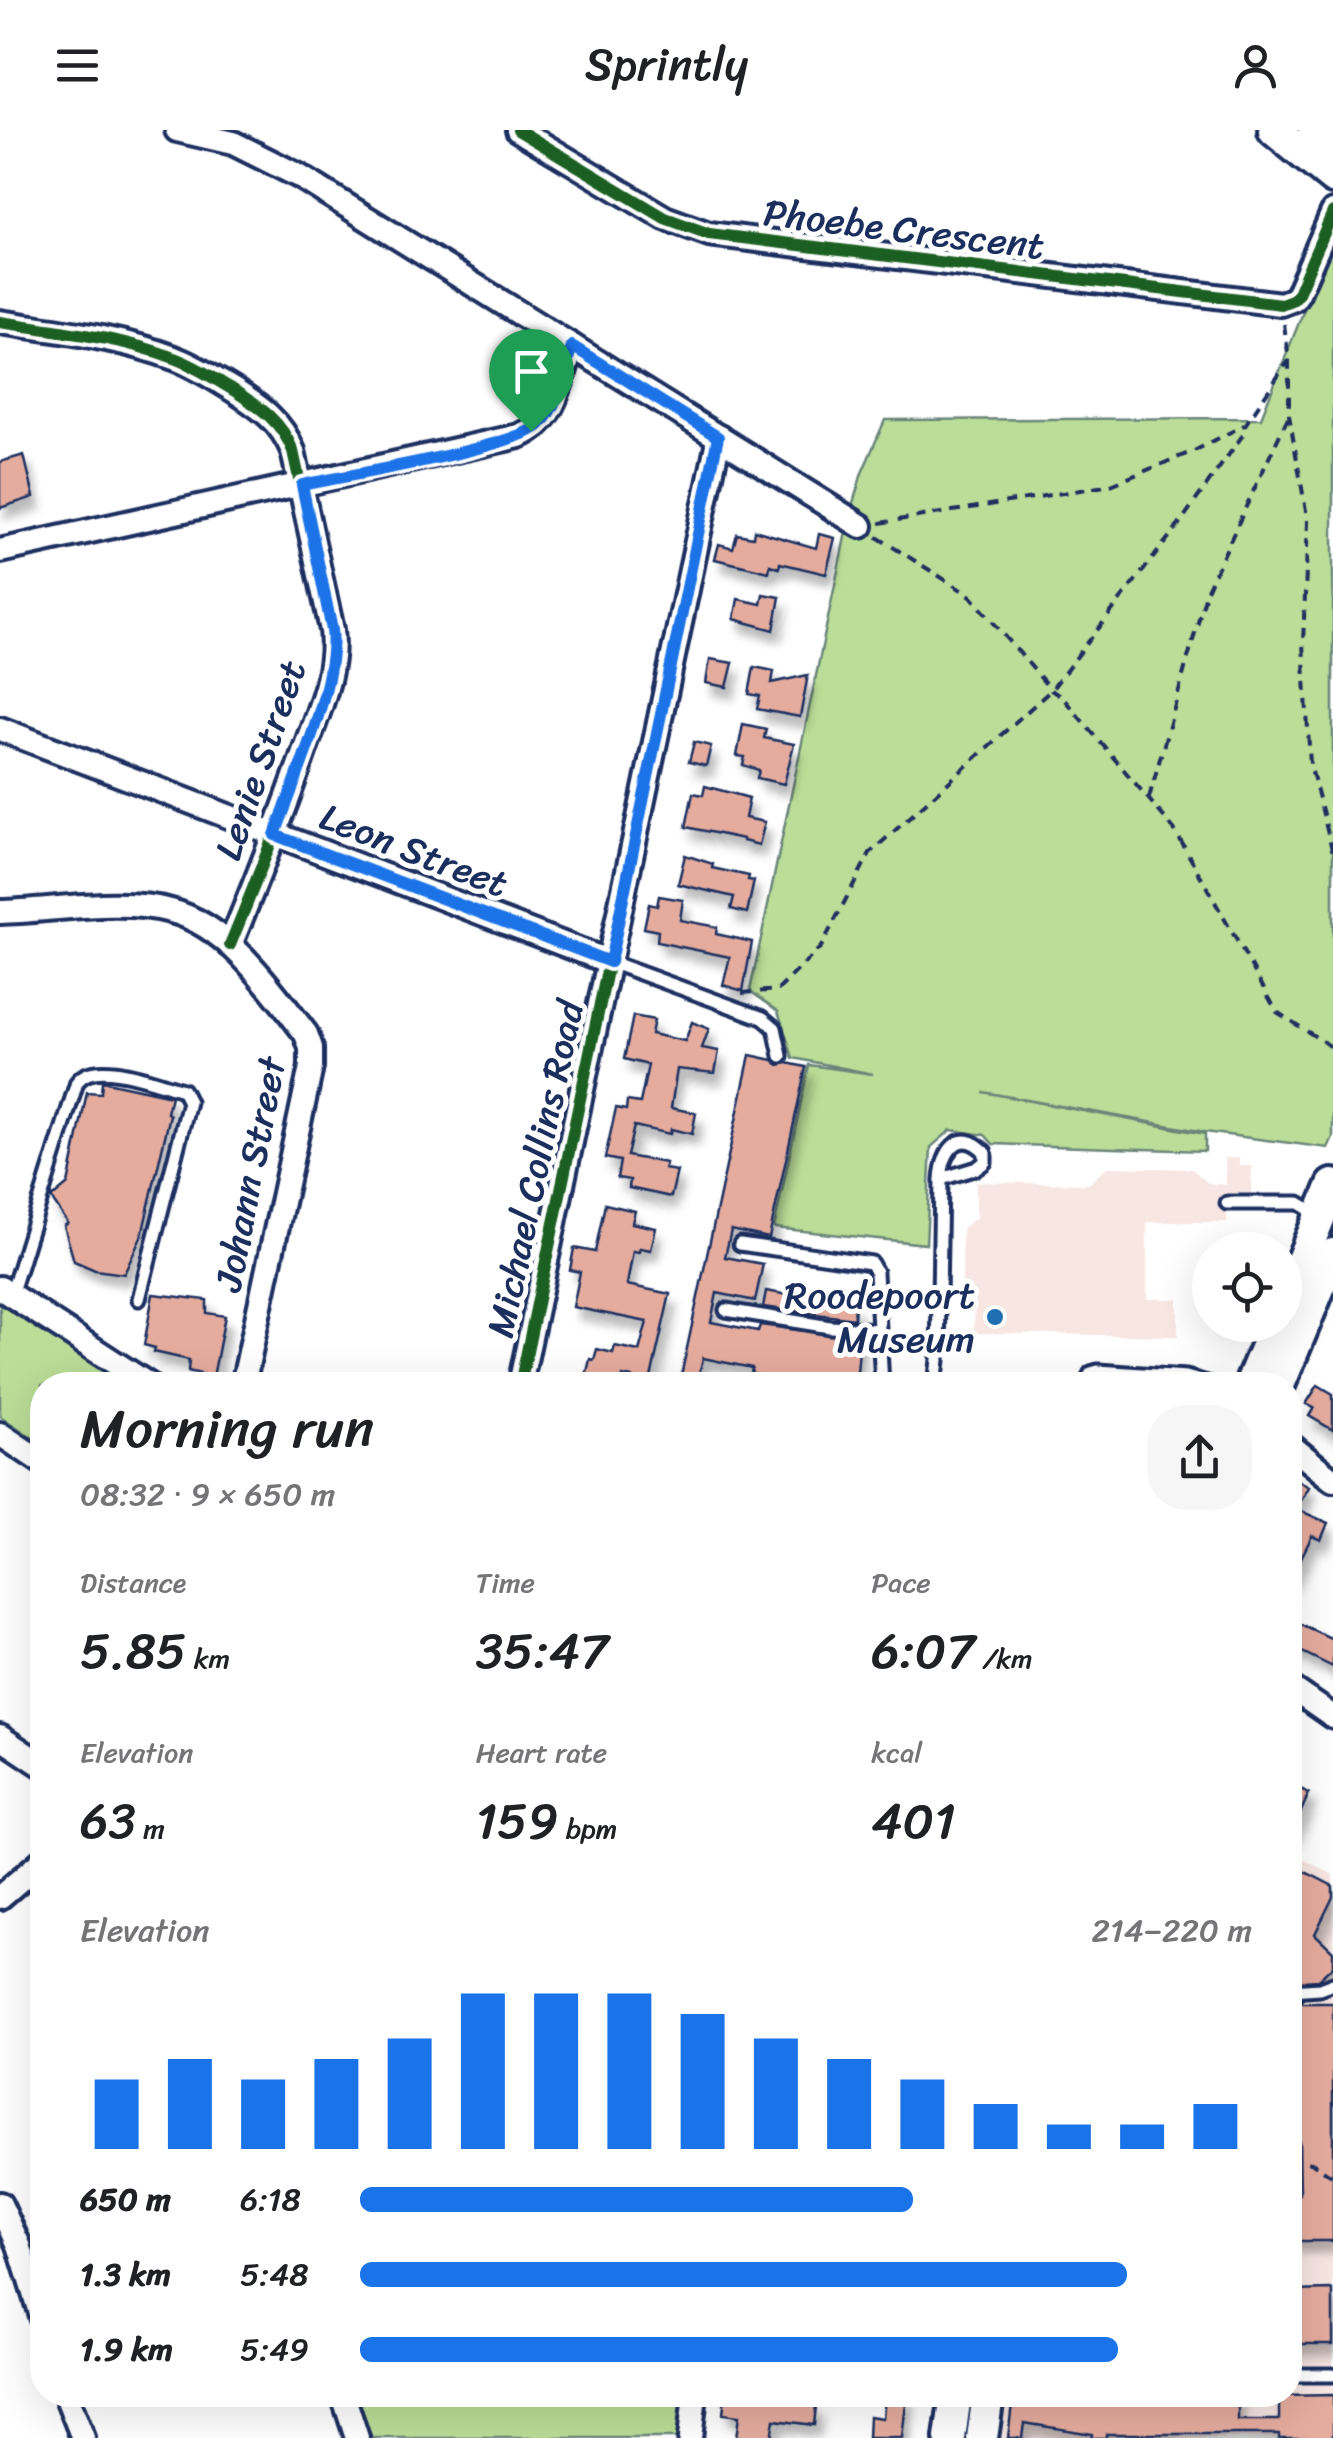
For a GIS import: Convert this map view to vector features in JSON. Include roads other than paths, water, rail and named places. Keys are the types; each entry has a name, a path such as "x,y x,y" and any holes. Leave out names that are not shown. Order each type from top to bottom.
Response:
{"main road":[{"path":"1274,130 1333,178"},
{"path":"1314,130 1333,145"},
{"path":"1302,1266 1324,1221 1333,1185"},
{"path":"1283,1372 1333,1254"},
{"path":"1255,1372 1268,1342"},
{"path":"950,2438 954,2407"},
{"path":"982,2438 986,2407"}],"street":[{"path":"177,130 233,143 270,160 860,526"},
{"name":"Phoebe Crescent","path":"518,130 665,218 709,234 1281,304 1294,299 1301,288 1333,212"},
{"name":"Lenie Street","path":"0,322 127,344 175,358 202,370 274,419 288,440 302,485 334,653 326,689 275,835 230,945"},
{"path":"0,551 486,446 531,431 548,414 572,346"},
{"name":"Michael Collins Road","path":"523,1372 718,437"},
{"name":"Leon Street","path":"0,729 610,962"},
{"name":"Johann Street","path":"0,912 152,908 192,919 230,945 306,1034 312,1058 246,1372"},
{"path":"5,1292 129,1372"},
{"path":"0,1434 30,1454"},
{"path":"1302,1455 1333,1480"},
{"path":"1302,1695 1333,1717"},
{"path":"0,1738 30,1757"},
{"path":"0,1897 30,1871"},
{"path":"0,2204 30,2280"},
{"path":"69,2407 72,2438"},
{"path":"71,2407 83,2438"},
{"path":"347,2407 357,2438"},
{"path":"690,2438 694,2407"}],"lane":[{"name":"Leon Street","path":"610,962 764,1018 775,1028 780,1056"},
{"path":"5,1292 77,1082 82,1075 100,1070 183,1090 188,1097 138,1299"},
{"path":"935,1372 941,1180"},
{"path":"1227,1203 1298,1203 1324,1221"},
{"path":"740,1244 871,1263 876,1272 881,1372"},
{"path":"726,1310 830,1327 878,1330"},
{"path":"1302,1990 1333,1984"},
{"path":"1302,2375 1333,2375"}],"place":[{"name":"Roodepoort Museum","path":"995,1317"}]}
